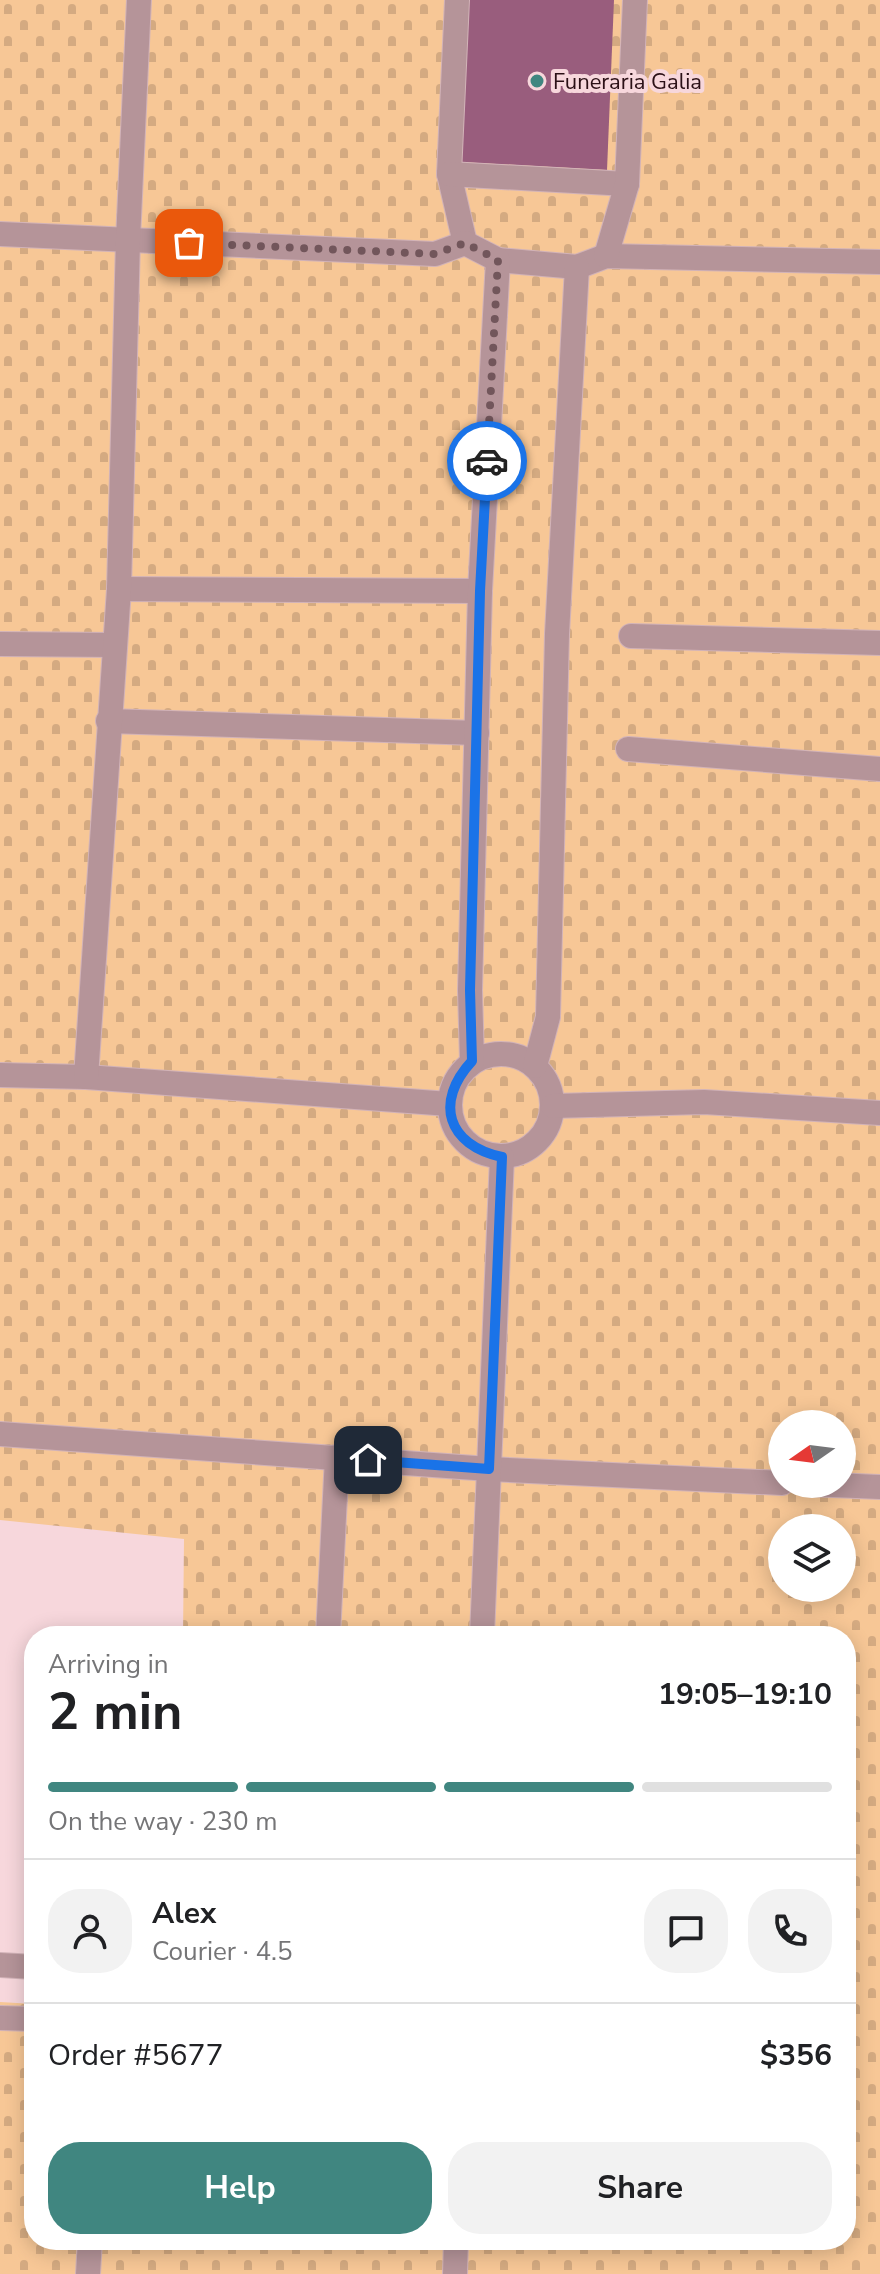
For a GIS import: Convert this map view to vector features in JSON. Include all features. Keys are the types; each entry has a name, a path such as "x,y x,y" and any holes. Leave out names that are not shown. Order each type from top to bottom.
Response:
{"lane":[{"path":"86,1077 119,589 128,240 139,0"},
{"path":"457,0 449,174 465,243"},
{"path":"606,256 627,184 635,0"},
{"path":"449,174 627,184"},
{"path":"0,234 435,254 465,243 498,260 577,267 606,256 880,262"},
{"path":"472,1061 470,990 480,591 498,260"},
{"path":"535,1066 548,1017 557,634 577,267"},
{"path":"119,589 480,591"},
{"path":"631,636 880,643"},
{"path":"0,644 115,645"},
{"path":"108,721 477,733"},
{"path":"628,749 880,769"},
{"path":"493,1053 515,1054 535,1066 548,1083 553,1106 548,1126 537,1142 521,1153 502,1157 482,1153 465,1141 453,1124 449,1104 457,1077 472,1061 493,1053"},
{"path":"0,1075 86,1077 449,1104"},
{"path":"553,1106 704,1102 880,1113"},
{"path":"482,1626 502,1157"},
{"path":"0,1434 489,1469 768,1482"},
{"path":"329,1626 337,1457"},
{"path":"856,1486 880,1487"},
{"path":"0,1965 24,1966"},
{"path":"0,2018 24,2019"},
{"path":"88,2274 89,2250"},
{"path":"455,2274 456,2250"}],"green space":[{"path":"0,0 880,0 880,2274 0,2274 0,2002 24,2003 24,2250 856,2250 856,1626 183,1626 184,1539 0,1520"}],"building":[{"name":"Funeraria Galia","path":"465,0 614,0 607,170 460,162"}],"way so far":[{"path":"189,243 435,254 465,243 498,260 487,461"}],"place":[{"name":"Funeraria Galia","path":"537,81"}],"route":[{"path":"368,1460 489,1469 502,1157 482,1153 465,1141 453,1124 449,1104 457,1077 472,1061 470,990 480,591 487,461"}]}
